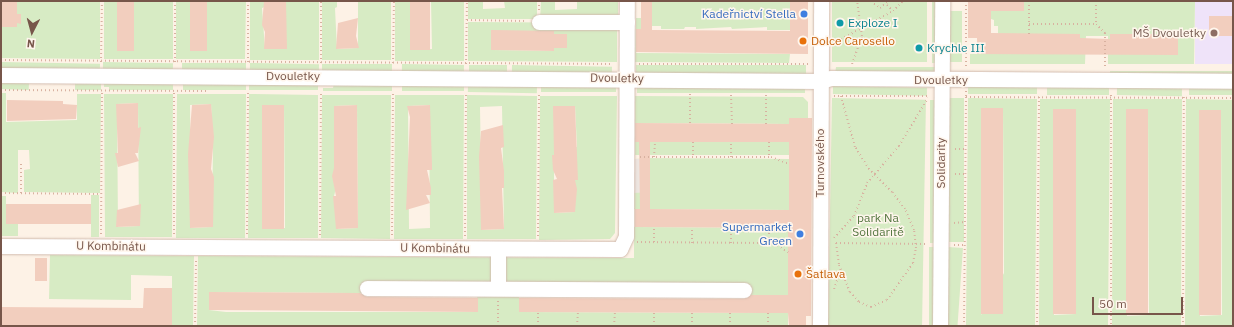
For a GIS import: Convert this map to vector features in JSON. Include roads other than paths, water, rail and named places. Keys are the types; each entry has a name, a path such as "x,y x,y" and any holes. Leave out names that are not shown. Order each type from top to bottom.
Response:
{"street":[{"name":"U Kombinátu","path":"1,246 538,250 620,249 624,244 627,1"},
{"name":"Turnovského","path":"820,326 821,1"},
{"name":"Solidarity","path":"940,326 942,1"},
{"path":"539,22 626,22"},
{"name":"Dvouletky","path":"1,75 102,68 175,68 466,70 626,78 821,81 831,78 1233,81"},
{"path":"498,249 498,288"},
{"path":"367,288 744,290"}],"place":[{"name":"Kadeřnictví Stella","path":"804,14"},
{"name":"Exploze I","path":"840,23"},
{"name":"MŠ Dvouletky","path":"1214,33"},
{"name":"Dolce Carosello","path":"803,41"},
{"name":"Krychle III","path":"919,48"},
{"name":"Supermarket Green","path":"800,234"},
{"name":"Šatlava","path":"798,274"}],"park label":[{"name":"park Na Solidaritě","path":"878,225"}]}
